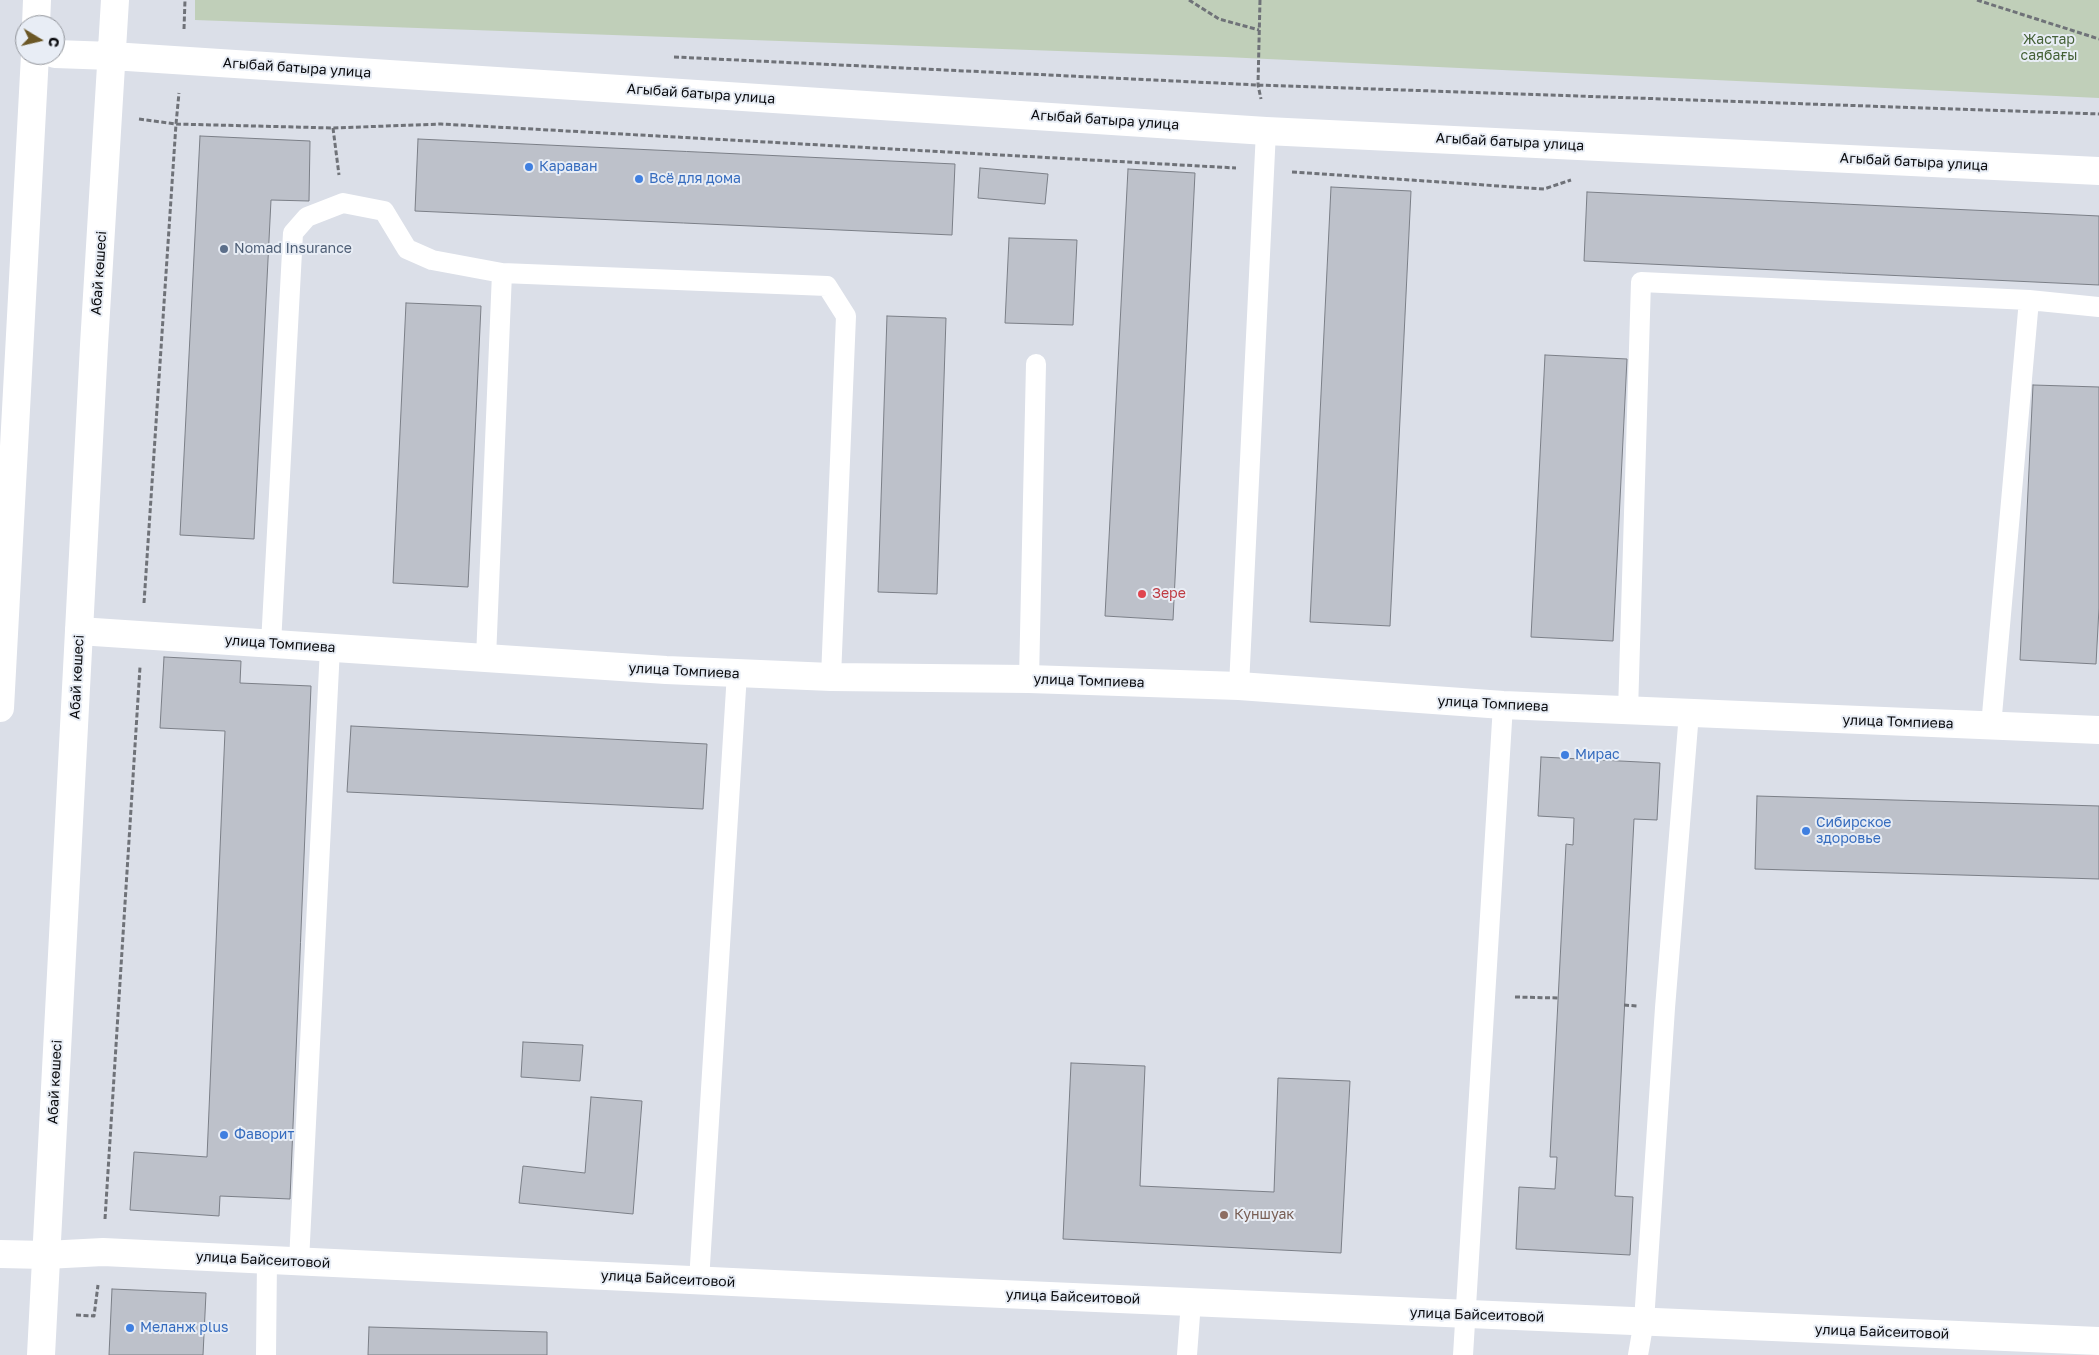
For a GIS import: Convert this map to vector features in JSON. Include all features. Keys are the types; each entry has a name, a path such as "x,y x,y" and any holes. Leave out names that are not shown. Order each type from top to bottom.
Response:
{"street":[{"path":"36,15 37,0"},
{"name":"Абай көшесі","path":"42,1355 79,631 115,0"},
{"name":"Агыбай батыра улица","path":"65,54 1266,130 2099,171"},
{"path":"0,708 34,65"},
{"name":"улица Томпиева","path":"79,631 737,674 1030,679 1239,686 1503,705 2099,730"},
{"name":"улица Байсеитовой","path":"0,1254 46,1255 103,1252 699,1281 2099,1341"}],"lane":[{"path":"1239,686 1266,130"},
{"path":"270,644 293,233 307,217 343,203 384,211 408,249 432,260 502,273 827,286 846,316 831,677"},
{"path":"486,658 502,273"},
{"path":"1628,711 1641,282 2029,300 2099,307"},
{"path":"1991,726 2029,300"},
{"path":"1030,679 1036,364"},
{"path":"298,1261 330,648"},
{"path":"699,1281 737,674"},
{"path":"1463,1355 1503,705"},
{"path":"1638,1355 1644,1321 1665,1008 1689,713"},
{"path":"266,1355 267,1260"},
{"path":"1187,1355 1191,1302"}],"path":[{"path":"1189,0 1219,19 1259,30"},
{"path":"1260,0 1258,85 1266,130"},
{"path":"1977,0 2099,38"},
{"path":"671,57 1258,85 2099,114"},
{"path":"43,1314 94,1316 103,1252 176,124 333,128 441,124 1264,170 1544,189 1577,178"},
{"path":"333,128 343,203"},
{"path":"1486,997 1558,998"}],"green space":[{"name":"Жастар саябағы","path":"195,0 2099,0 2099,98 1225,57 195,20"}],"building":[{"path":"200,136 310,141 309,201 271,200 254,539 180,535"},
{"path":"418,139 955,164 952,235 415,211"},
{"path":"980,168 1048,174 1045,204 978,198"},
{"path":"1128,169 1195,173 1173,620 1105,616"},
{"path":"1331,187 1411,191 1390,626 1310,622"},
{"path":"1587,192 2099,216 2099,285 1584,261"},
{"path":"1009,238 1077,240 1073,325 1005,323"},
{"path":"406,303 481,306 468,587 393,583"},
{"path":"887,316 946,318 937,594 878,592"},
{"path":"1545,355 1627,359 1613,641 1531,637"},
{"path":"2033,385 2099,387 2099,608 2096,664 2020,660"},
{"path":"164,657 241,661 240,683 311,686 290,1199 220,1196 219,1216 130,1210 134,1152 207,1157 225,731 160,728"},
{"path":"351,726 707,744 703,809 347,792"},
{"path":"1541,757 1660,763 1657,820 1634,819 1615,1196 1633,1197 1630,1255 1516,1249 1519,1187 1555,1189 1557,1157 1550,1157 1566,844 1573,845 1574,818 1538,816"},
{"path":"1757,796 2099,806 2099,879 1755,869"},
{"path":"523,1042 583,1045 580,1081 521,1077"},
{"path":"1071,1063 1145,1066 1140,1186 1274,1192 1278,1078 1350,1081 1341,1253 1063,1239"},
{"path":"591,1097 642,1101 633,1214 519,1203 523,1166 585,1173"},
{"path":"112,1289 206,1293 203,1355 109,1355"},
{"path":"369,1327 547,1332 547,1355 368,1355"}],"place":[{"name":"Караван","path":"529,167"},
{"name":"Всё для дома","path":"639,179"},
{"name":"Nomad Insurance","path":"224,249"},
{"name":"Зере","path":"1142,594"},
{"name":"Мирас","path":"1565,755"},
{"name":"Сибирское здоровье","path":"1806,831"},
{"name":"Фаворит","path":"224,1135"},
{"name":"Куншуак","path":"1224,1215"},
{"name":"Меланж plus","path":"130,1328"}]}
